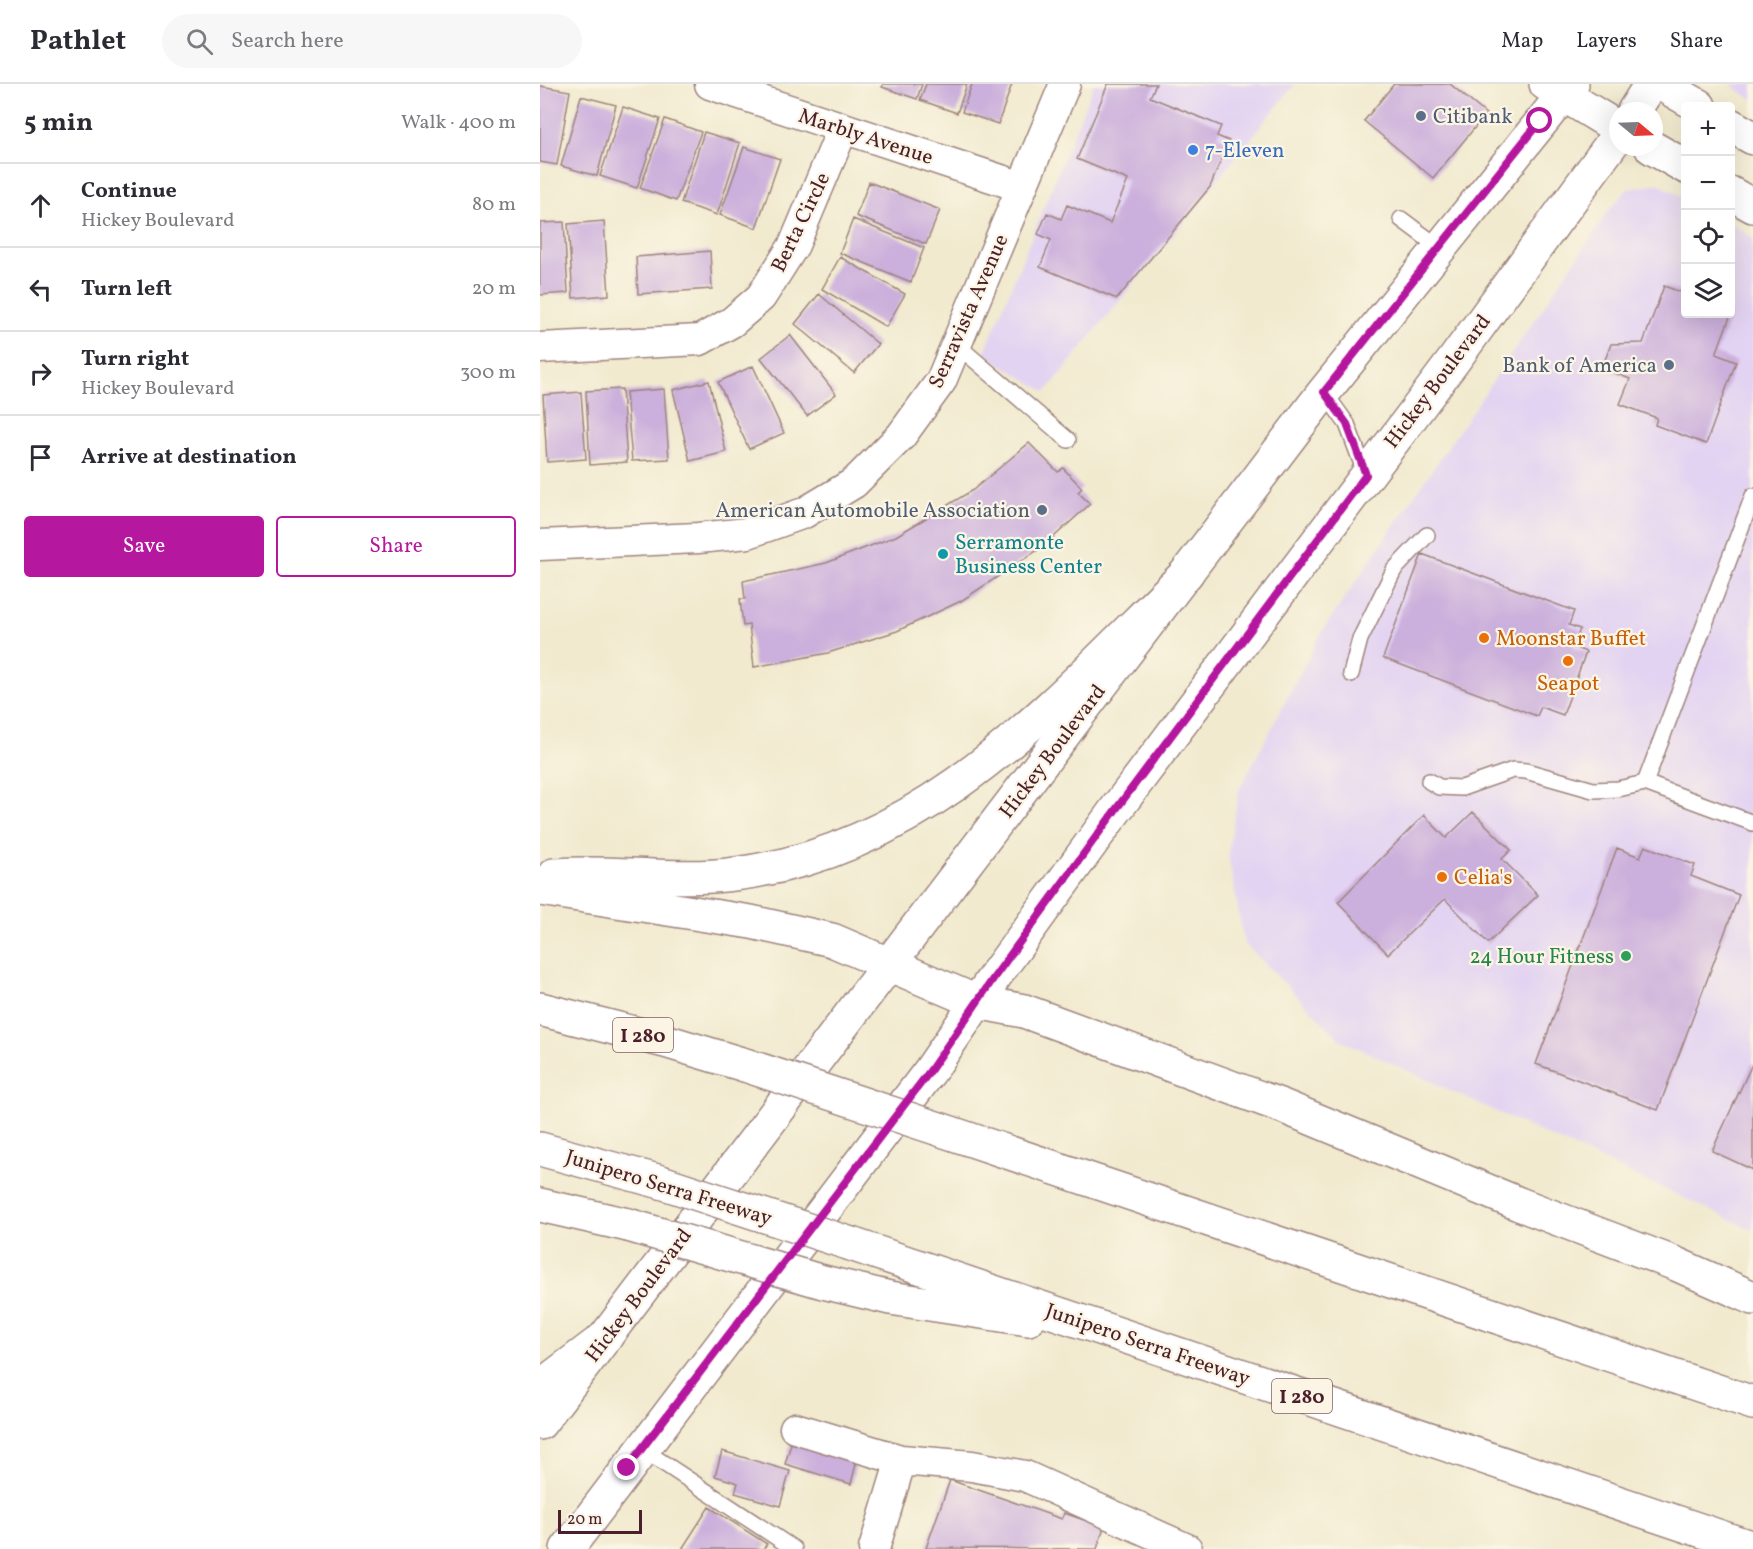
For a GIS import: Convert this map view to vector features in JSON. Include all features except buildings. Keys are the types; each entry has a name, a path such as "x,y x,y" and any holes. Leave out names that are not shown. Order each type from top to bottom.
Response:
{"main road":[{"path":"1640,102 1651,84"},
{"path":"1662,84 1692,102"},
{"path":"1560,88 1609,122"},
{"name":"Hickey Boulevard","path":"540,1423 1324,392 1440,248 1560,88"},
{"path":"1735,127 1753,138"},
{"name":"Hickey Boulevard","path":"580,1542 642,1449 930,1071 1114,812 1609,147"},
{"path":"1663,154 1681,164"},
{"path":"1735,195 1753,206"},
{"path":"540,876 579,873 674,878 736,874 816,856 879,831 939,797 998,753 1187,573"},
{"path":"540,889 659,906 807,933 848,946 889,966 977,1002 1024,1011 1282,1106 1519,1204 1676,1264 1753,1298"},
{"name":"I 280","path":"540,1009 655,1038 745,1065 1753,1403"},
{"name":"Junipero Serra Freeway","path":"540,1149 661,1182 851,1244 1753,1548"},
{"path":"540,1205 628,1225 823,1282 890,1298 956,1310 1101,1328"},
{"path":"540,1387 606,1337"}],"street":[{"name":"Marbly Avenue","path":"710,84 1022,187"},
{"name":"Serravista Avenue","path":"540,545 738,534 804,513 854,483 902,436 941,381 1065,84"},
{"name":"Berta Circle","path":"540,348 700,340 732,322 761,297 794,244 843,128"},
{"path":"795,1428 901,1460 972,1466 1024,1476 1187,1549"},
{"path":"874,1549 901,1460"}],"lane":[{"path":"1401,219 1440,248"},
{"path":"957,345 1068,440"},
{"path":"1324,392 1347,424 1366,475"},
{"path":"1645,783 1753,496"},
{"path":"1351,674 1360,639 1377,609 1394,570 1427,535"},
{"path":"1429,781 1439,787 1462,788 1513,770 1593,790 1618,789 1645,783 1753,823"},
{"path":"642,1449 794,1549"}],"shaded area":[{"path":"1094,84 1295,84 1046,392 984,354"},
{"path":"1730,84 1753,84 1753,100 1743,94"},
{"path":"1658,184 1681,196 1681,318 1735,318 1735,227 1753,238 1753,1230 1341,1040 1244,943 1228,854 1239,790 1323,630 1611,208 1628,189"}],"place":[{"name":"Citibank","path":"1421,116"},
{"name":"7-Eleven","path":"1193,150"},
{"name":"Bank of America","path":"1669,365"},
{"name":"American Automobile Association","path":"1042,510"},
{"name":"Serramonte Business Center","path":"943,554"},
{"name":"Moonstar Buffet","path":"1484,638"},
{"name":"Seapot","path":"1568,661"},
{"name":"Celia's","path":"1442,877"},
{"name":"24 Hour Fitness","path":"1626,956"}],"route":[{"path":"627,1468 930,1071 995,976 1114,812 1366,475 1347,424 1324,392 1540,121"}]}
